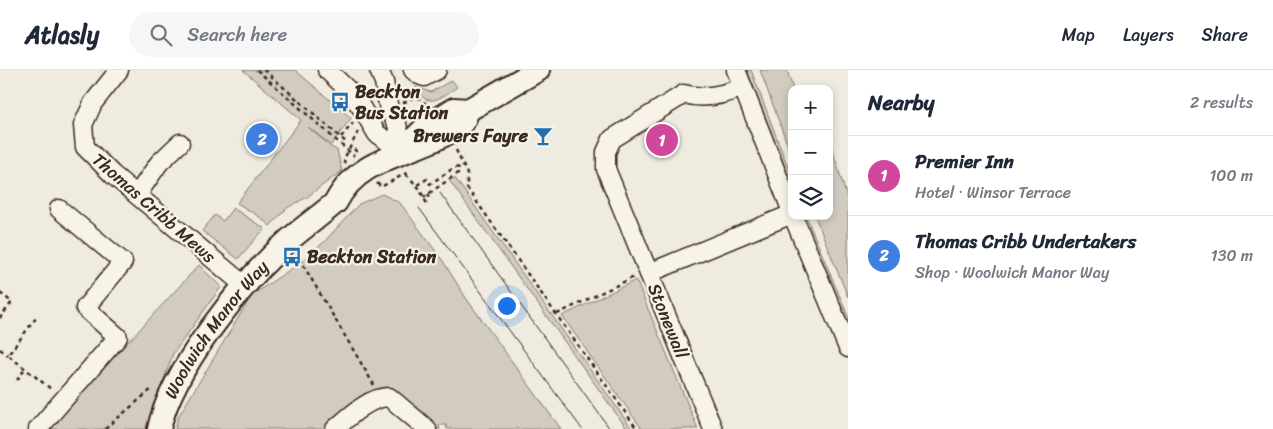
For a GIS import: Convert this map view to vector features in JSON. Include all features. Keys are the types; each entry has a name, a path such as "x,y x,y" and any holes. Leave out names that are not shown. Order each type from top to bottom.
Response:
{"main road":[{"name":"Woolwich Manor Way","path":"159,429 172,392 218,319 244,286 288,241 336,202 349,184 372,164 434,140 454,129 462,123 468,110 538,70"}],"street":[{"name":"Thomas Cribb Mews","path":"119,70 93,103 84,125 85,147 113,175 244,286"},
{"path":"327,70 349,91 377,134 402,152"},
{"path":"379,70 384,82 389,110 397,124 402,152"},
{"path":"413,70 424,77 437,70"},
{"path":"736,70 788,204"},
{"path":"648,272 606,169 606,152 612,140 684,94 698,99 728,94 743,87"},
{"path":"137,195 159,163 180,142"},
{"path":"38,429 118,337 85,308 122,262 59,209"},
{"name":"Stonewall","path":"712,429 648,272 788,216"},
{"path":"795,220 848,348"},
{"path":"334,429 381,397 389,397 417,418 427,429"}],"path":[{"path":"257,70 352,154"},
{"path":"264,70 348,144"},
{"path":"398,106 416,96 426,104 432,103"},
{"path":"341,137 357,118"},
{"path":"348,151 360,128"},
{"path":"457,144 455,151 467,174 468,188 637,429"},
{"path":"356,158 361,148"},
{"path":"354,149 358,153"},
{"path":"417,185 427,179 430,184 455,167 459,168 458,173 424,197"},
{"path":"406,174 417,185 427,204"},
{"path":"378,184 381,188"},
{"path":"428,194 432,200"},
{"path":"298,258 381,397"},
{"path":"557,314 648,272"},
{"path":"0,293 12,302 0,318"},
{"path":"8,355 36,318"},
{"path":"0,349 64,399"},
{"path":"17,380 26,369"}],"shaded area":[{"path":"243,70 295,70 351,118 331,145 308,127 337,150 342,171 307,197 287,208 270,226 237,203 301,120"},
{"path":"747,70 751,70 788,167 788,180"},
{"path":"760,70 787,70 792,85 788,85 788,146"},
{"path":"452,80 457,87 434,100 425,98 415,87 431,92"},
{"path":"833,151 848,201 848,297 817,220 833,220"},
{"path":"455,178 632,429 627,429 449,180"},
{"path":"382,194 400,203 561,429 447,429 446,425 439,425 440,429 433,429 428,421 385,387 338,418 326,429 175,429 178,417 252,295 303,261 324,242 359,204"},
{"path":"233,208 265,229 238,259 202,231 215,215 223,221"},
{"path":"804,220 808,220 848,316 848,327"},
{"path":"199,265 221,287 173,354 146,429 48,429"},
{"path":"636,280 698,429 642,429 562,316"}],"tram line":[{"path":"440,193 610,429"},
{"path":"419,208 582,429"}],"place":[{"name":"Beckton Bus Station","path":"340,102"},
{"name":"Brewers Fayre","path":"543,136"},
{"name":"Thomas Cribb Undertakers","path":"262,139"},
{"name":"Premier Inn","path":"662,140"},
{"name":"Beckton Station","path":"292,257"}]}
